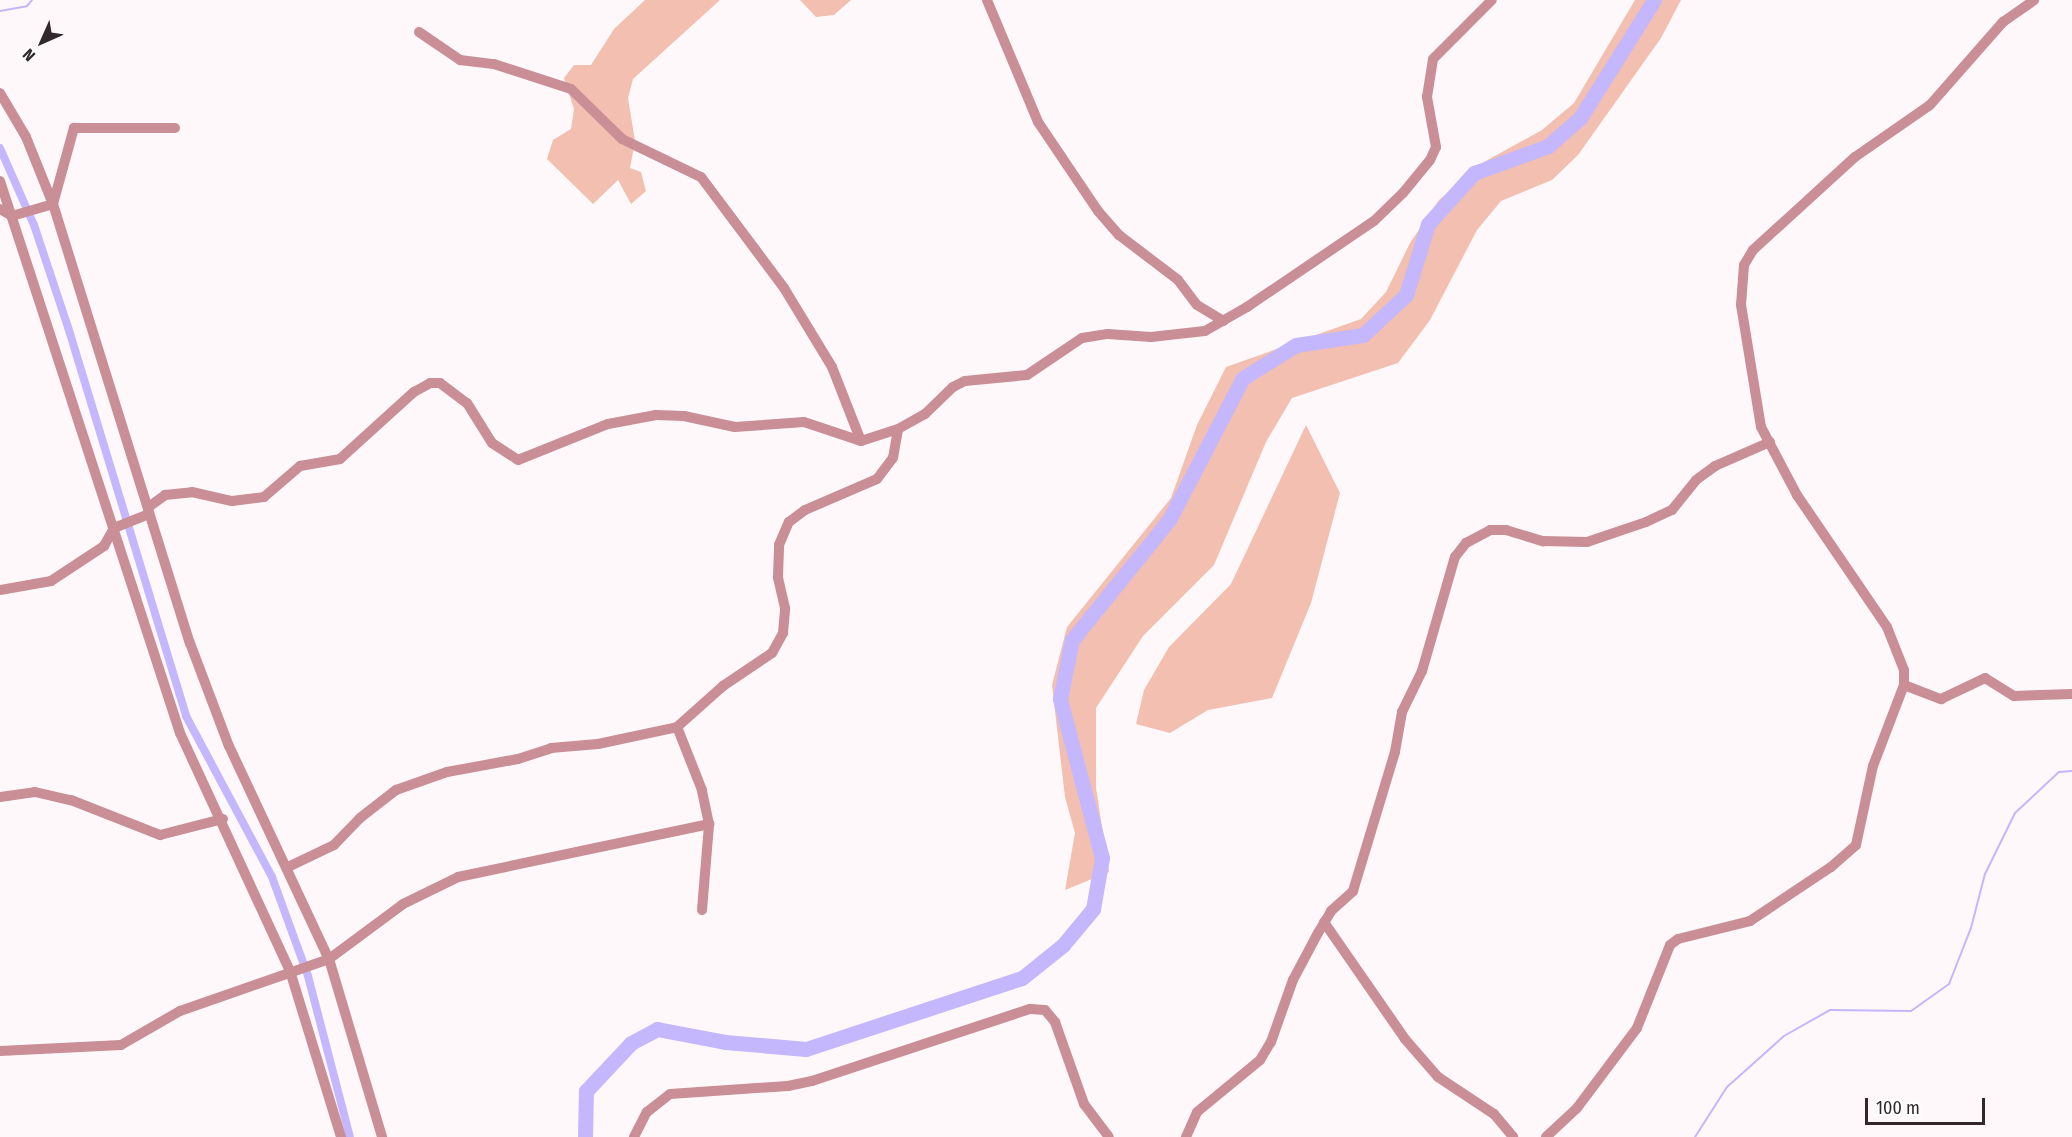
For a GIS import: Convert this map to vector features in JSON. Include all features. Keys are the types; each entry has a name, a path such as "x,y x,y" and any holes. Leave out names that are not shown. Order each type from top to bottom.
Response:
{"street":[{"path":"987,0 1038,122 1098,211 1119,235 1178,280 1197,306 1224,321"},
{"path":"0,590 51,581 104,546 114,528 149,510 165,495 192,492 232,501 264,497 300,466 340,459 414,392 430,383 440,383 467,403 492,443 518,460 608,424 656,415 684,416 735,428 804,422 861,441 898,429 925,414 959,384 1028,375 1082,338 1204,331 1224,321 1374,221 1431,160 1436,147 1427,97 1433,59 1492,0"},
{"path":"1546,1137 1576,1108 1637,1028 1670,945 1678,939 1750,921 1831,867 1856,845 1873,765 1904,685 1900,653 1887,627 1797,495 1761,427 1741,305 1744,265 1761,242 1855,157 1930,105 2003,22 2034,0"},
{"path":"418,32 460,60 494,64 571,89 621,139 701,177 784,288 832,367 861,441"},
{"path":"0,93 26,137 50,206 190,643 229,746 288,867 324,960 382,1137"},
{"path":"50,206 75,128 175,128"},
{"path":"0,181 17,215 114,528 128,581 180,733 295,969 341,1137"},
{"path":"0,209 17,215 50,206"},
{"path":"288,867 334,845 360,818 396,790 427,779 551,748 598,744 677,728 723,686 772,654 783,633 785,608 778,577 778,545 789,522 805,510 877,479 893,459 898,429"},
{"path":"1186,1137 1202,1107 1252,1067 1272,1042 1293,980 1324,922 1353,891 1395,752 1402,712 1422,671 1455,557 1466,543 1490,530 1506,530 1544,541 1587,542 1646,522 1672,510 1696,480 1715,466 1770,442"},
{"path":"1904,685 1941,699 1985,678 2014,696 2072,694"},
{"path":"677,728 702,790 709,824 702,910"},
{"path":"0,796 35,792 71,801 160,835 223,819"},
{"path":"0,1051 121,1044 180,1011 266,983 295,969 324,960 403,904 458,877 709,824"},
{"path":"1324,922 1406,1039 1438,1077 1494,1114 1513,1137"},
{"path":"634,1137 647,1112 670,1094 788,1086 812,1081 1030,1009 1045,1010 1055,1022 1084,1104 1109,1137"}],"shaded area":[{"path":"645,0 720,0 633,79 628,98 635,141 630,168 641,172 646,191 631,204 618,180 593,204 547,159 553,140 571,129 574,109 564,78 574,65 591,65 614,29"},
{"path":"800,0 851,0 834,15 816,17"},
{"path":"1635,0 1681,0 1661,38 1578,155 1552,180 1501,201 1477,230 1430,320 1398,363 1292,398 1266,442 1214,565 1143,636 1096,708 1096,788 1109,872 1065,890 1075,833 1065,797 1052,685 1067,627 1171,498 1197,425 1226,367 1361,319 1386,292 1410,243 1439,200 1484,162 1542,130 1574,103"},
{"path":"1306,425 1340,493 1311,603 1272,698 1208,710 1170,733 1136,724 1144,690 1169,647 1231,584"}],"waterway":[{"path":"0,11 27,6 32,0"},
{"path":"585,1137 586,1091 631,1043 657,1029 725,1042 806,1049 1022,978 1063,945 1093,909 1102,858 1060,699 1072,640 1169,520 1243,378 1296,345 1363,335 1406,295 1428,224 1474,173 1548,146 1580,118 1654,0"},
{"path":"0,148 34,225 68,327 186,716 272,877 308,976 350,1137"},
{"path":"1695,1137 1727,1087 1784,1036 1830,1010 1911,1011 1949,984 1971,928 1985,874 2015,813 2059,772 2072,771"}]}
